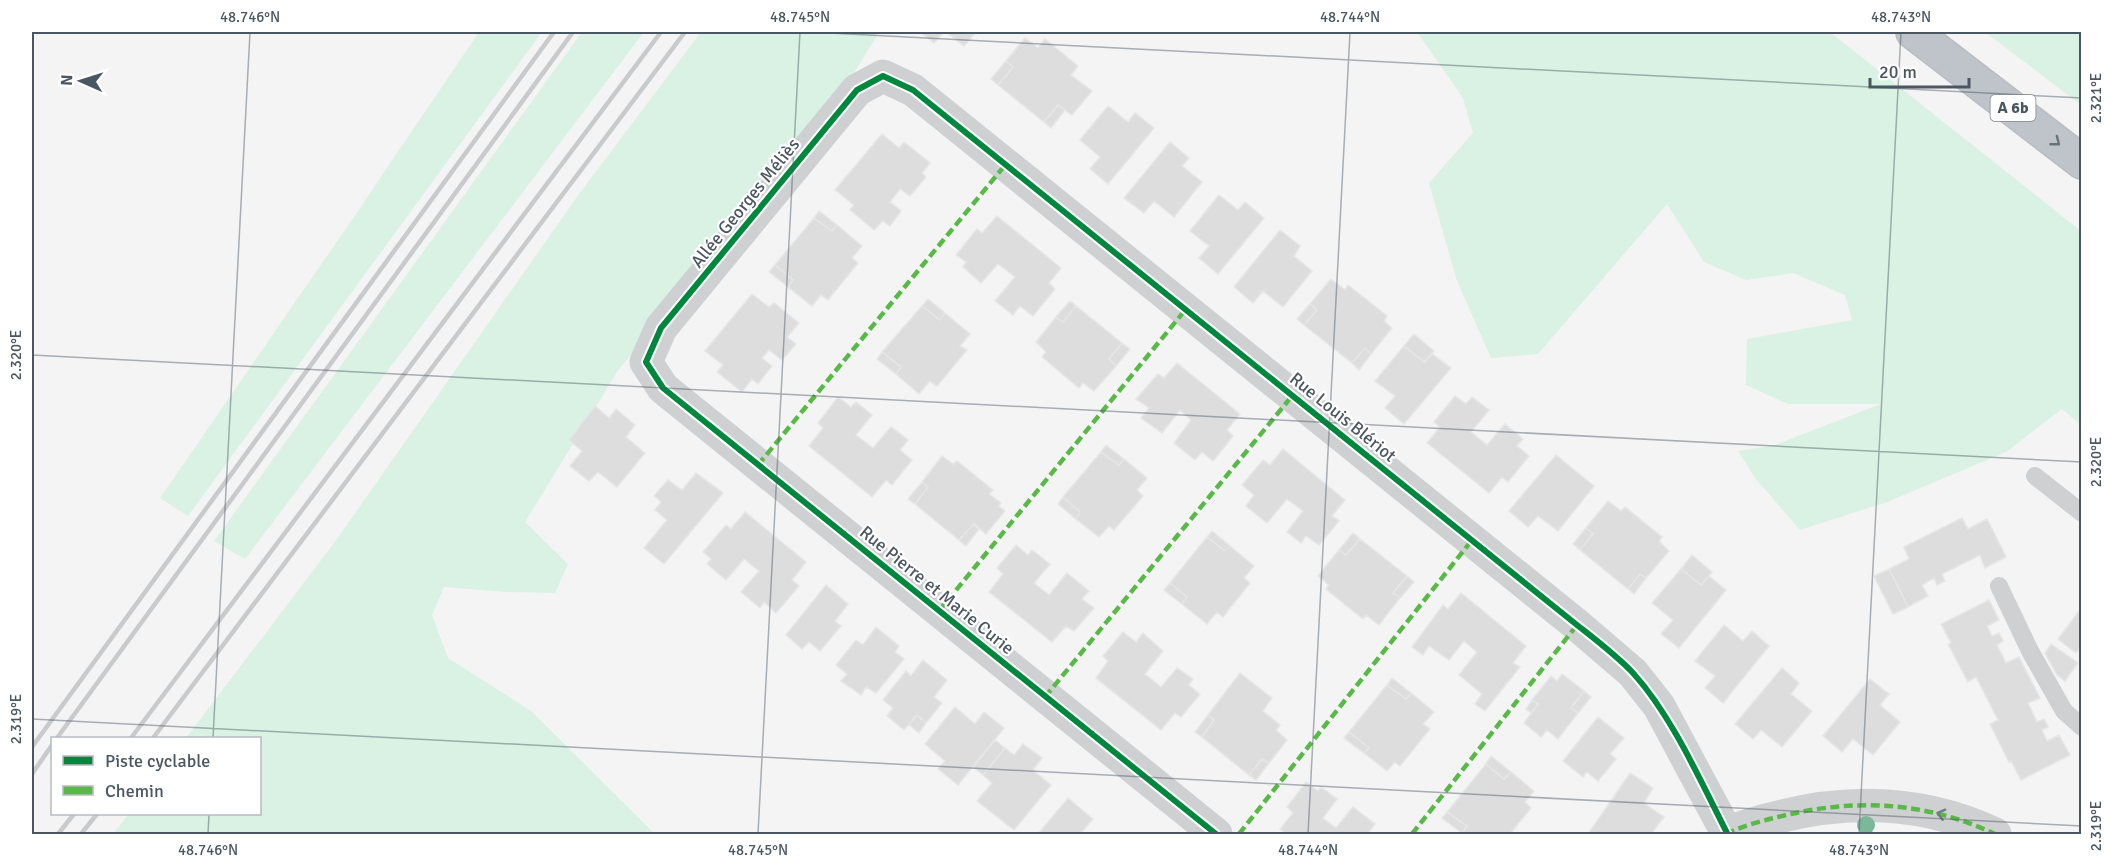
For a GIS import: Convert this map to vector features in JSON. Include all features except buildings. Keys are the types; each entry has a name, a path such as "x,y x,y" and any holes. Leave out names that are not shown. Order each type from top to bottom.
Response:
{"highway":[{"name":"A 6b","path":"1913,32 2082,162"}],"street":[{"name":"Allée Georges Méliès","path":"646,362 661,328 842,108 857,90 883,76"},
{"name":"Rue Louis Blériot","path":"883,76 913,90 922,97 1577,625 1633,673 1659,706 1726,834"},
{"name":"Rue Pierre et Marie Curie","path":"646,362 663,388 1216,834"},
{"path":"1726,834 1763,821 1812,809 1858,804 1912,807 1968,822 1995,834"}],"lane":[{"path":"2035,476 2082,513"},
{"path":"1999,586 2030,651 2064,711 2082,728"}],"green space":[{"path":"479,32 542,32 188,516 160,498"},
{"path":"582,32 644,32 245,559 214,541"},
{"path":"701,32 879,32 851,78 617,372 525,522 568,564 555,593 444,587 432,615 448,658 531,711 655,834 113,834 128,815 261,815 261,737 187,737 337,539 579,194"},
{"path":"1417,32 1830,32 2081,231 2081,425 2062,409 2006,452 1887,502 1800,530 1755,478 1738,451 1775,445 1881,404 1788,404 1746,385 1747,339 1852,320 1845,295 1793,273 1746,280 1704,262 1667,204 1538,354 1491,358 1457,281 1429,183 1473,133 1463,98"},
{"path":"1985,32 2081,32 2081,105"}],"railway":[{"path":"32,747 554,32"},
{"path":"58,737 573,32"},
{"path":"132,737 661,32"},
{"path":"154,737 685,32"},
{"path":"32,774 51,746"},
{"path":"58,834 73,815"},
{"path":"81,834 96,815"}],"marked path":[{"path":"758,465 1006,164"},
{"path":"939,611 1186,309"},
{"path":"1045,697 1292,396"},
{"path":"1239,834 1472,540"},
{"path":"1412,834 1577,625"},
{"path":"1726,834 1758,822 1806,811 1861,805 1915,809 1969,823 1995,834"}],"cycle path":[{"path":"1216,834 663,388 646,362 661,328 857,90 883,76 913,90 1620,660 1647,690 1673,729 1726,834"}]}
